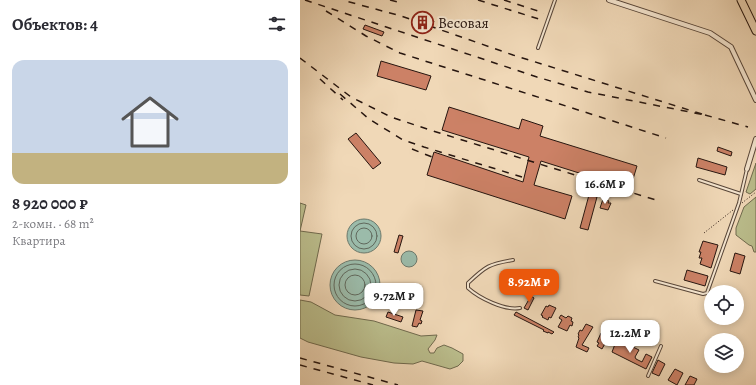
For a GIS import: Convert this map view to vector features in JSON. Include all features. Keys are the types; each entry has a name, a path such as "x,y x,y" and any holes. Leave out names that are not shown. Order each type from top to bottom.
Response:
{"highway":[{"path":"741,0 756,31"}],"street":[{"path":"609,0 710,33 731,47 756,100"},
{"path":"747,169 756,139"}],"lane":[{"path":"538,48 555,0"},
{"path":"655,281 703,294 707,293 738,206 747,169"},
{"path":"699,180 741,194"},
{"path":"513,260 492,264 468,283 468,288 496,304 513,309 520,308"},
{"path":"532,283 542,281"},
{"path":"648,376 661,346"}],"path":[{"path":"704,233 756,192"}],"green space":[{"path":"756,163 756,189 750,194 746,192"},
{"path":"756,197 756,252 754,252 752,246 736,235 736,228 744,207"},
{"path":"300,203 306,205 300,231"},
{"path":"300,231 322,234 309,296 300,295"},
{"path":"300,300 311,302 335,315 374,321 421,336 437,335 428,349 430,353 434,353 437,348 444,345 463,354 463,361 458,366 450,369 422,361 413,364 394,363 361,357 308,342 300,338"}],"water":[{"path":"364,219 376,224 381,236 376,248 364,253 352,248 347,236 352,224"},
{"path":"409,251 415,253 417,259 415,265 409,267 403,265 401,259 403,253"},
{"path":"350,260 360,260 373,267 380,280 380,290 373,303 360,310 350,310 341,306 334,299 330,290 330,280 334,271 341,264"}],"building":[{"name":"Весовая","path":"415,16 434,21 431,30 412,25"},
{"path":"365,25 384,32 382,36 363,29"},
{"path":"381,61 431,76 426,90 377,76"},
{"path":"449,107 519,129 522,119 543,126 540,136 637,166 630,189 541,161 534,185 572,196 565,219 427,175 434,152 523,182 529,157 442,130"},
{"path":"356,133 381,163 373,169 348,139"},
{"path":"718,147 732,152 731,156 717,151"},
{"path":"698,158 727,167 725,175 696,167"},
{"path":"589,195 597,197 588,230 580,228"},
{"path":"603,199 609,201 608,203 611,203 608,210 600,208"},
{"path":"399,235 403,236 398,253 394,252"},
{"path":"703,241 718,245 711,268 700,264 702,258 699,258 701,252 699,252"},
{"path":"735,253 745,256 740,274 730,271"},
{"path":"687,270 708,276 704,286 684,280"},
{"path":"394,295 408,300 407,305 392,300"},
{"path":"531,296 534,298 528,310 524,308"},
{"path":"549,305 556,308 551,318 549,317 548,320 541,315 546,306 548,307"},
{"path":"416,310 423,311 420,320 422,321 421,324 419,323 417,327 412,326"},
{"path":"388,312 403,317 401,322 386,317"},
{"path":"516,312 554,332 552,334 543,331 544,330 514,315"},
{"path":"561,315 566,318 568,316 572,318 572,326 570,325 567,331 558,327 562,320 559,318"},
{"path":"586,324 593,327 582,345 589,348 587,352 576,347 579,338 578,334 580,330 582,331"},
{"path":"601,333 609,336 602,349 597,346"},
{"path":"617,339 639,350 635,357 636,359 642,362 646,354 652,357 646,369 612,352"},
{"path":"658,360 665,364 659,376 652,373"},
{"path":"675,369 683,373 677,385 668,380"},
{"path":"690,376 697,379 694,385 685,385"}],"railway":[{"path":"305,0 537,77 588,92 705,115 513,55 401,16 342,0"},
{"path":"390,0 398,2"},
{"path":"478,0 542,20"},
{"path":"504,0 544,13"},
{"path":"326,11 366,36 400,53 666,138"},
{"path":"300,58 351,97 391,117 659,201"},
{"path":"320,79 343,100"},
{"path":"340,94 369,119 403,140 522,177"},
{"path":"705,115 748,127"},
{"path":"412,149 432,157"},
{"path":"300,358 398,385"},
{"path":"300,365 373,385"}],"place":[{"name":"Весовая","path":"423,23"}]}
